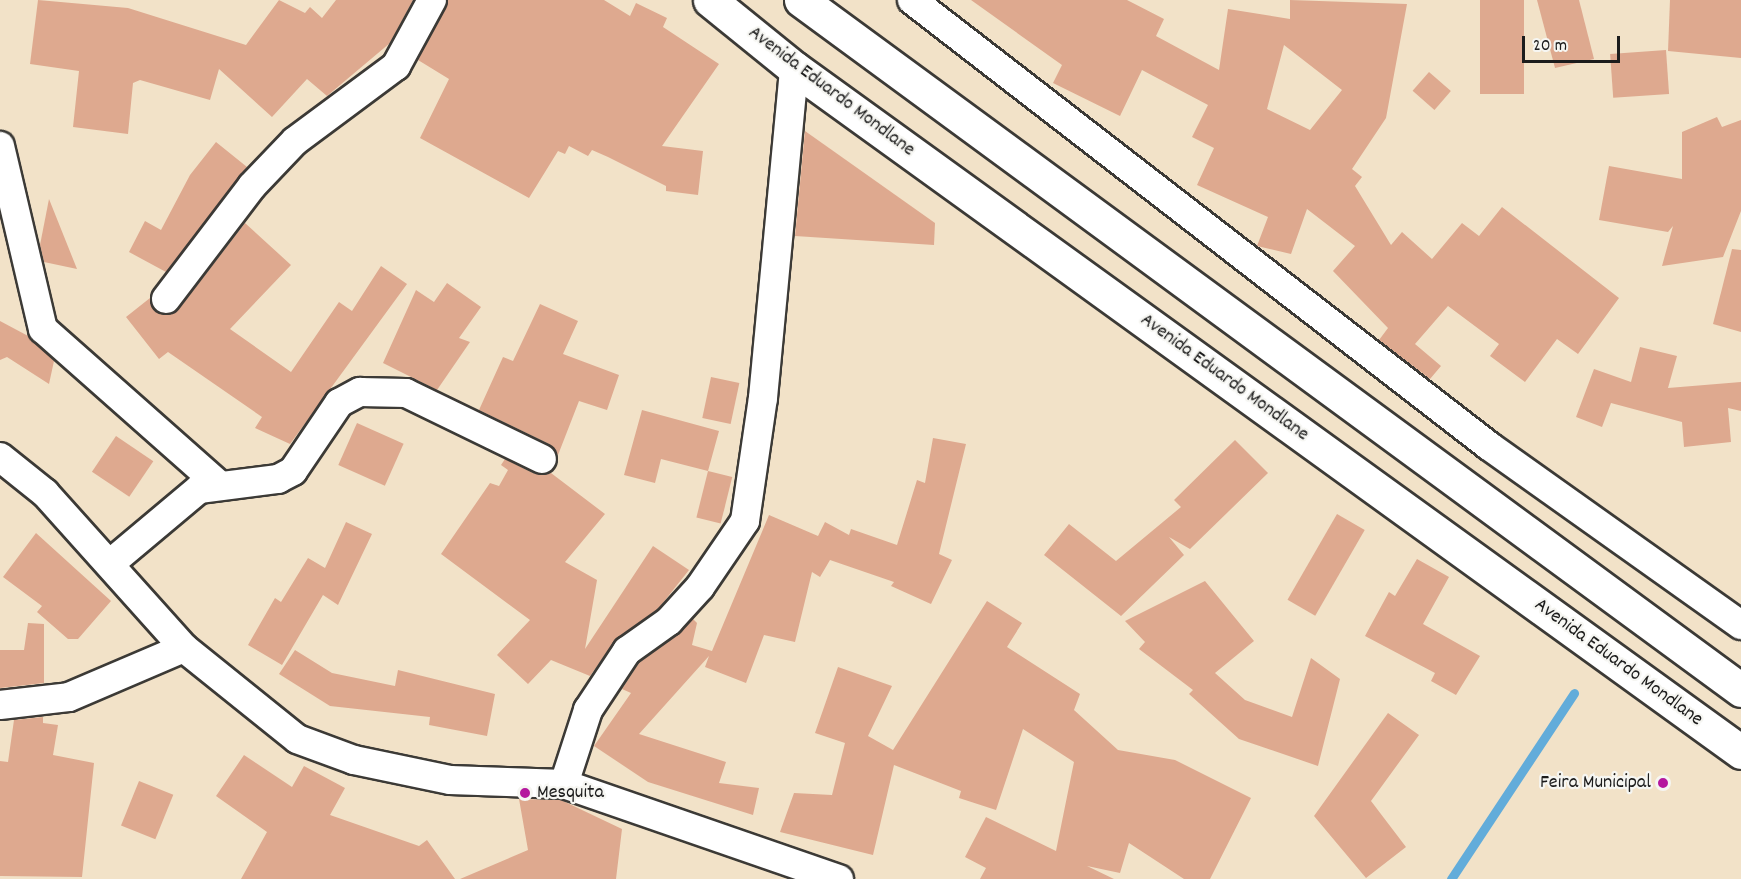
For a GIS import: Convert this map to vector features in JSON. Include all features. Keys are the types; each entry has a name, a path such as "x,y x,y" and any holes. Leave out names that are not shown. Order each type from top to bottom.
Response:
{"main road":[{"name":"Avenida Eduardo Mondlane","path":"710,0 794,68 1741,752"},
{"path":"801,0 1741,690"}],"street":[{"path":"166,299 266,171 295,141 396,66 432,0"},
{"path":"912,0 1489,446 1741,625"},
{"path":"564,784 588,710 627,651 669,621 692,595 745,521 763,398 794,68"},
{"path":"0,146 43,329 217,483"},
{"path":"112,562 199,489 217,483 278,479 293,471 339,403 379,389 406,393 542,459"},
{"path":"0,457 45,493 112,562 183,648 297,739 354,760 450,780 564,784 802,871 839,879"},
{"path":"0,705 69,698 183,648"}],"building":[{"path":"38,0 128,8 246,45 279,0 305,13 310,7 322,18 336,0 413,0 390,43 327,96 307,79 272,117 219,69 210,100 140,80 133,83 128,134 73,127 79,71 30,64"},
{"path":"448,0 604,0 630,16 636,3 667,18 663,27 719,64 662,146 703,151 698,195 666,191 666,186 608,157 592,150 588,156 569,146 565,154 558,151 529,198 420,138 449,79 418,60"},
{"path":"971,0 1127,0 1164,19 1156,36 1219,70 1228,9 1290,19 1290,0 1407,4 1386,118 1352,169 1362,177 1355,186 1391,245 1402,232 1432,259 1462,223 1479,236 1502,207 1619,298 1578,354 1557,339 1525,382 1490,356 1499,344 1448,306 1415,344 1441,366 1430,379 1379,340 1388,328 1333,271 1355,246 1307,209 1291,254 1257,246 1268,217 1197,185 1214,148 1192,137 1208,105 1142,70 1120,116 1053,83 1062,65","holes":["1284,45 1342,90 1310,130 1267,109"]},
{"path":"1480,0 1524,0 1524,94 1480,94"},
{"path":"1537,0 1579,0 1594,59 1555,68"},
{"path":"1670,0 1741,0 1741,58 1668,51"},
{"path":"1666,50 1669,94 1613,98 1610,54"},
{"path":"1429,72 1451,91 1434,110 1413,91"},
{"path":"1717,117 1722,127 1741,120 1741,211 1723,257 1662,266 1673,226 1668,232 1599,220 1609,166 1682,179 1682,132"},
{"path":"805,131 935,223 934,245 795,236"},
{"path":"216,142 247,167 166,272 129,252 145,221 161,230 190,175"},
{"path":"49,199 77,269 44,262 40,245"},
{"path":"245,223 291,265 230,329 291,372 339,302 352,311 381,266 407,284 290,444 255,428 262,417 168,352 159,359 126,317 150,298 163,315 179,309"},
{"path":"1732,249 1741,250 1741,332 1713,324"},
{"path":"447,283 481,307 459,338 470,342 437,390 383,363 416,290 434,302"},
{"path":"540,304 578,321 563,354 619,375 607,410 579,401 558,455 549,444 479,410 503,357 513,361"},
{"path":"0,321 30,337 54,361 49,384 7,357 0,360"},
{"path":"1640,347 1677,356 1668,388 1741,382 1741,411 1728,408 1731,442 1684,447 1682,422 1611,403 1602,427 1576,417 1594,369 1631,382"},
{"path":"711,377 739,383 731,424 702,418"},
{"path":"642,410 719,431 708,471 661,459 655,483 624,475"},
{"path":"357,423 404,444 385,486 338,465"},
{"path":"116,436 153,461 129,497 92,472"},
{"path":"933,438 966,444 939,554 952,560 931,604 891,586 894,582 830,560 820,577 812,572 795,642 764,635 746,683 705,667 709,656 639,734 726,762 719,783 759,788 753,815 648,782 594,746 631,693 622,689 639,663 693,619 697,623 692,645 712,651 769,515 818,536 825,522 849,535 851,529 897,545 917,480 925,483"},
{"path":"1235,440 1268,473 1190,549 1169,537 1184,555 1121,616 1044,555 1069,524 1116,561 1181,507 1174,500"},
{"path":"505,459 535,474 551,473 605,514 565,562 597,580 585,649 653,546 689,570 658,609 614,642 590,676 551,660 528,684 497,655 530,620 441,554 490,483 499,486 508,470 501,465"},
{"path":"708,471 732,477 721,524 696,518"},
{"path":"1337,514 1365,530 1315,616 1288,600"},
{"path":"346,522 372,534 338,605 323,595 282,665 248,645 275,598 281,602 308,558 325,568"},
{"path":"36,533 111,601 78,639 68,639 37,612 42,606 3,577"},
{"path":"1417,559 1449,577 1423,624 1480,656 1456,695 1431,681 1435,673 1365,636 1389,592 1395,596"},
{"path":"1205,581 1254,641 1215,673 1245,700 1292,717 1311,658 1340,679 1318,766 1239,739 1189,694 1193,690 1139,649 1145,642 1125,621"},
{"path":"987,601 1022,623 1007,647 1080,694 1074,710 1118,750 1175,760 1251,798 1210,879 1184,879 1129,843 1120,873 1087,866 1114,879 980,879 986,868 965,857 986,817 1056,851 1074,762 1023,729 996,810 959,798 961,791 894,765 873,855 780,832 794,793 832,795 845,743 815,733 838,667 892,686 868,736 893,750"},
{"path":"28,623 44,624 44,683 0,688 0,650 24,650"},
{"path":"295,650 332,673 395,686 398,670 495,694 487,736 429,725 430,717 330,706 279,674"},
{"path":"1388,713 1419,735 1371,801 1406,847 1366,878 1314,816"},
{"path":"43,717 43,723 58,725 53,755 94,763 82,877 0,876 0,761 8,762 14,720"},
{"path":"244,755 292,787 304,766 345,788 330,815 419,846 427,840 455,879 241,879 267,832 216,796"},
{"path":"139,781 173,795 155,839 121,826"},
{"path":"519,799 561,800 622,829 616,879 460,879 528,850"}],"waterway":[{"path":"1451,879 1574,693"}],"place":[{"name":"Feira Municipal","path":"1663,783"},
{"name":"Mesquita","path":"525,793"}]}
